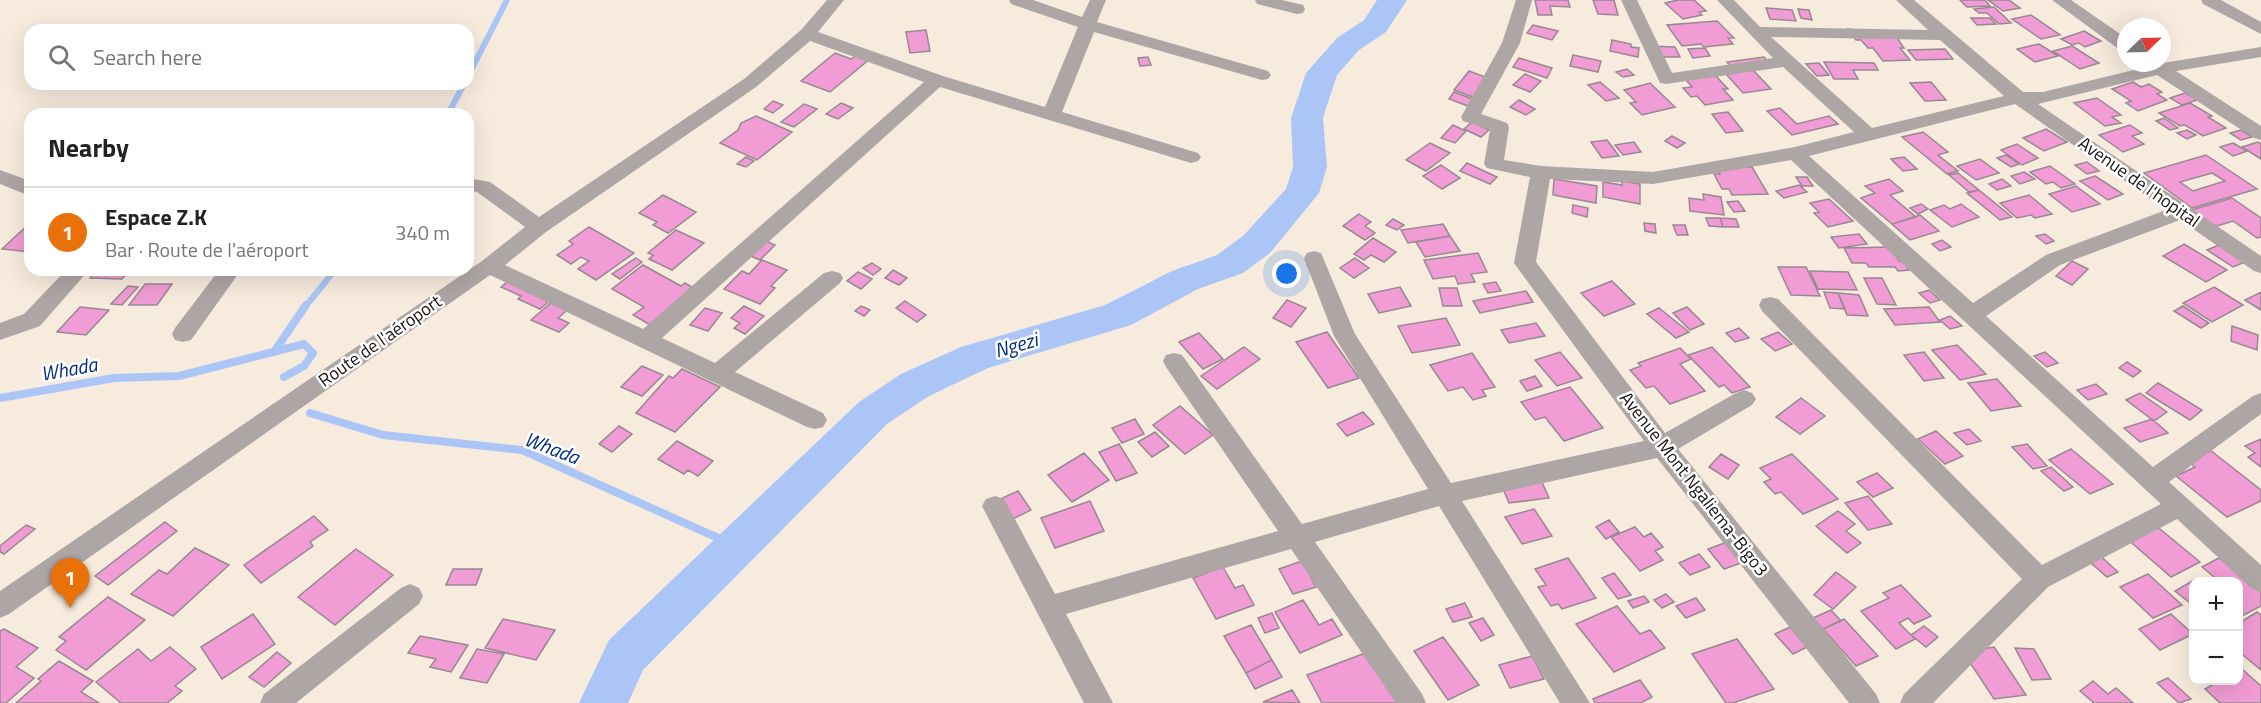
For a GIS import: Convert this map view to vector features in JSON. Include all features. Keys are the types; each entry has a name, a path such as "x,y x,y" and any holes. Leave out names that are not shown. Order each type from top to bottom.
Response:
{"street":[{"name":"Route de l'aéroport","path":"0,606 489,266 539,227 750,83 807,34 836,0"},
{"path":"1017,0 1088,25 1262,75"},
{"path":"1051,115 1098,0"},
{"path":"1263,0 1297,9"},
{"path":"1524,0 1511,43 1470,117 1500,127 1494,164 1541,172 1653,178 1795,153 2018,98 2043,98 2134,72"},
{"path":"1629,0 1666,79 1788,61"},
{"path":"1725,0 1755,32 1868,135"},
{"name":"Avenue de l'hopital","path":"1904,0 2018,98 2261,266"},
{"path":"2060,0 2117,40"},
{"path":"2208,0 2261,29"},
{"path":"1755,32 1942,35"},
{"path":"807,34 937,80 1191,157"},
{"path":"2171,64 2261,52"},
{"path":"2164,72 2261,134"},
{"path":"646,340 937,80"},
{"path":"1795,153 2261,581"},
{"name":"Avenue Mont Ngaliema-Bigo3","path":"1541,172 1526,263 1662,447 1866,703"},
{"path":"0,176 24,186"},
{"path":"474,185 483,187 539,227"},
{"path":"1971,315 2053,260 2182,212"},
{"path":"1314,258 1345,336 1576,703"},
{"path":"489,266 815,420"},
{"path":"0,332 32,320 72,276"},
{"path":"183,334 226,276"},
{"path":"717,374 832,278"},
{"path":"1770,305 2039,579"},
{"path":"1174,361 1412,703"},
{"path":"1048,608 1446,494 1662,447 1744,399"},
{"path":"2152,481 2261,402"},
{"path":"995,506 1099,703"},
{"path":"1914,703 2039,579 2180,506"},
{"path":"274,703 410,596"}],"building":[{"path":"1535,0 1568,0 1570,7 1550,6 1552,15 1538,15"},
{"path":"1593,0 1614,0 1618,15 1598,14"},
{"path":"1694,0 1706,11 1699,12 1702,15 1683,19 1665,3"},
{"path":"1960,0 1985,0 1990,6 1967,7"},
{"path":"1988,0 2009,0 2020,8 2003,11"},
{"path":"1994,7 2011,23 1999,24 1987,13 1979,13 1974,9"},
{"path":"1766,8 1792,10 1796,21 1770,19"},
{"path":"1798,9 1809,10 1812,20 1801,18"},
{"path":"2031,15 2060,35 2041,39 2012,19"},
{"path":"1971,18 1990,18 1996,24 1977,25"},
{"path":"1717,21 1734,38 1728,38 1733,44 1704,47 1701,44 1682,46 1667,25"},
{"path":"1533,25 1558,31 1552,40 1527,33"},
{"path":"1848,29 1895,35 1904,48 1900,48 1910,60 1883,61 1873,48 1868,48 1861,40 1856,40"},
{"path":"926,30 930,51 910,53 906,32"},
{"path":"2084,31 2101,41 2085,47 2079,43 2072,45 2061,39"},
{"path":"1612,40 1639,48 1638,57 1610,51"},
{"path":"2039,44 2058,56 2035,62 2017,49"},
{"path":"1648,46 1675,47 1680,57 1654,57"},
{"path":"2072,46 2099,63 2080,69 2053,51"},
{"path":"1705,48 1710,56 1693,58 1688,49"},
{"path":"1945,49 1953,59 1916,60 1908,50"},
{"path":"835,53 851,59 858,54 871,58 830,92 801,81"},
{"path":"1573,55 1601,61 1598,72 1570,66"},
{"path":"1148,57 1151,65 1140,66 1138,58"},
{"path":"1764,57 1773,67 1735,72 1727,62"},
{"path":"1519,58 1552,68 1547,78 1513,67"},
{"path":"1824,62 1874,63 1878,70 1853,70 1858,79 1834,79"},
{"path":"1819,63 1829,75 1817,76 1806,64"},
{"path":"1627,69 1634,75 1623,77 1616,72"},
{"path":"1753,70 1771,89 1743,93 1726,74"},
{"path":"1469,71 1488,78 1473,97 1454,90"},
{"path":"1525,74 1541,81 1530,92 1513,85"},
{"path":"1715,75 1728,89 1723,89 1733,100 1705,105 1697,96 1691,97 1683,88 1692,87 1686,80"},
{"path":"1600,82 1619,98 1606,101 1588,85"},
{"path":"1931,82 1946,100 1925,101 1910,83"},
{"path":"2133,82 2141,87 2149,84 2162,92 2157,94 2167,100 2138,111 2126,103 2131,101 2112,89"},
{"path":"1650,83 1675,107 1642,115 1630,103 1636,102 1624,90"},
{"path":"1454,92 1473,99 1468,106 1449,99"},
{"path":"2185,93 2197,100 2182,105 2170,98"},
{"path":"2097,98 2121,115 2112,117 2121,123 2105,126 2074,103"},
{"path":"1519,100 1535,109 1526,115 1510,107"},
{"path":"773,101 783,105 773,113 764,109"},
{"path":"841,103 853,108 838,119 826,114"},
{"path":"2190,103 2212,116 2208,117 2226,128 2203,136 2159,113"},
{"path":"804,104 817,109 794,127 781,122"},
{"path":"1780,108 1797,124 1829,116 1838,124 1792,135 1767,111"},
{"path":"1728,112 1743,131 1726,133 1712,114"},
{"path":"756,116 792,132 757,160 720,143 738,130 741,123"},
{"path":"2164,118 2178,128 2170,130 2156,121"},
{"path":"1472,122 1489,130 1481,137 1464,129"},
{"path":"1453,125 1466,131 1455,143 1441,138"},
{"path":"2130,125 2142,133 2132,136 2144,144 2123,152 2099,135"},
{"path":"2046,129 2067,142 2044,151 2023,138"},
{"path":"2187,130 2196,135 2187,139 2177,133"},
{"path":"2241,130 2252,137 2241,140 2230,133"},
{"path":"1923,132 1948,152 1938,155 1958,171 1947,174 1902,137"},
{"path":"1672,136 1685,143 1677,148 1665,141"},
{"path":"1607,140 1619,156 1602,158 1591,142"},
{"path":"1634,142 1641,152 1623,155 1615,145"},
{"path":"2258,142 2261,144 2261,159 2242,147"},
{"path":"1430,143 1450,153 1426,171 1406,160"},
{"path":"2233,143 2247,151 2233,156 2220,147"},
{"path":"2017,144 2038,158 2022,165 2001,150"},
{"path":"2006,155 2019,164 2011,167 1997,158"},
{"path":"2206,155 2257,189 2192,208 2144,173","holes":["2212,173 2225,181 2193,191 2180,182"]},
{"path":"746,157 754,161 746,167 737,164"},
{"path":"1904,157 1917,169 1903,171 1891,159"},
{"path":"1980,159 1999,173 1976,180 1957,166"},
{"path":"2087,162 2099,171 2087,174 2075,165"},
{"path":"1467,163 1497,177 1490,184 1460,171"},
{"path":"1441,165 1460,178 1442,189 1423,176"},
{"path":"2050,166 2075,184 2061,188 2053,182 2046,184 2030,172"},
{"path":"1717,167 1752,167 1768,194 1732,195 1729,189 1722,189 1714,174 1720,174"},
{"path":"2024,172 2035,179 2020,184 2011,176"},
{"path":"1958,173 1979,190 1969,192 1949,175"},
{"path":"2095,176 2123,194 2108,200 2080,181"},
{"path":"1796,177 1807,177 1813,186 1802,186"},
{"path":"1554,179 1597,186 1596,203 1553,195"},
{"path":"1889,179 1903,191 1890,195 1916,217 1892,224 1861,198 1875,193 1865,186"},
{"path":"2002,179 2011,186 1997,190 1989,184"},
{"path":"1622,181 1640,184 1640,204 1603,197 1603,182 1622,185"},
{"path":"1799,185 1807,192 1784,198 1776,191"},
{"path":"2076,186 2100,204 2072,212 2049,194"},
{"path":"1979,190 2012,217 2000,220 1967,193"},
{"path":"1703,194 1721,197 1724,215 1690,211 1689,198 1704,200"},
{"path":"663,195 696,212 668,233 653,225 657,222 639,213"},
{"path":"2029,195 2052,214 2035,218 2031,215 2017,218 2000,203"},
{"path":"2232,198 2261,218 2261,237 2257,238 2233,221 2214,227 2191,210"},
{"path":"1829,199 1853,221 1828,227 1814,213 1819,212 1810,203"},
{"path":"1738,201 1745,211 1734,212 1727,202"},
{"path":"1921,204 1928,209 1918,214 1910,208"},
{"path":"1961,204 1979,217 1952,227 1930,210 1944,205 1950,209"},
{"path":"1573,205 1588,208 1587,217 1572,213"},
{"path":"1359,214 1371,222 1365,226 1375,233 1365,240 1343,226"},
{"path":"1920,215 1939,231 1910,240 1892,224"},
{"path":"1706,218 1720,218 1723,227 1709,226"},
{"path":"1720,218 1736,219 1739,227 1723,227"},
{"path":"1393,219 1404,225 1397,230 1386,225"},
{"path":"1644,223 1655,224 1656,233 1645,231"},
{"path":"1443,224 1450,236 1408,243 1401,230"},
{"path":"1673,225 1685,225 1688,235 1677,235"},
{"path":"589,227 634,253 596,280 578,269 589,261 581,257 571,264 557,255 573,244 569,241"},
{"path":"24,229 24,251 2,249"},
{"path":"676,230 704,243 672,270 649,259 653,255 648,253"},
{"path":"1859,234 1867,244 1839,248 1831,237"},
{"path":"2045,234 2054,241 2046,244 2036,236"},
{"path":"1450,236 1460,251 1425,257 1416,242"},
{"path":"1373,238 1396,252 1384,262 1371,255 1364,260 1354,254"},
{"path":"761,239 775,245 760,260 746,254"},
{"path":"1942,240 1951,247 1940,251 1932,244"},
{"path":"2184,244 2227,270 2206,282 2163,256"},
{"path":"2219,245 2245,262 2233,267 2207,250"},
{"path":"1890,247 1899,261 1904,261 1909,270 1898,271 1895,267 1869,267 1866,263 1852,263 1844,248"},
{"path":"1478,253 1487,272 1471,274 1475,282 1458,284 1455,276 1433,279 1424,260"},
{"path":"636,258 642,262 620,279 612,274"},
{"path":"1355,258 1369,268 1354,278 1340,268"},
{"path":"762,260 787,270 771,286 775,288 760,304 724,289 742,271 749,274"},
{"path":"2072,261 2088,269 2072,285 2056,276"},
{"path":"872,263 881,269 873,275 863,268"},
{"path":"643,265 681,286 685,283 697,290 652,326 633,315 644,307 612,289"},
{"path":"1778,267 1806,267 1820,296 1791,295"},
{"path":"893,270 907,278 899,285 885,278"},
{"path":"1810,271 1848,272 1857,290 1818,289"},
{"path":"858,272 872,279 861,289 847,281"},
{"path":"92,276 125,276 122,279 90,278"},
{"path":"1864,278 1882,278 1896,305 1877,304"},
{"path":"511,279 554,297 540,309 518,299 521,296 501,287"},
{"path":"1612,281 1635,304 1604,316 1581,293"},
{"path":"1496,282 1501,291 1488,293 1483,284"},
{"path":"145,284 172,284 157,305 129,305"},
{"path":"128,286 138,287 122,305 111,304"},
{"path":"1400,287 1411,306 1379,313 1368,294"},
{"path":"2214,287 2243,305 2212,322 2183,303"},
{"path":"1439,288 1457,288 1462,306 1443,306"},
{"path":"1929,290 1940,300 1930,303 1919,293"},
{"path":"1526,291 1533,302 1480,313 1473,301"},
{"path":"1824,292 1838,293 1845,309 1830,308"},
{"path":"2261,292 2261,310 2245,300"},
{"path":"1838,293 1859,295 1868,316 1847,315"},
{"path":"554,300 571,307 558,318 569,323 559,332 531,320"},
{"path":"1287,300 1306,308 1291,327 1273,318"},
{"path":"905,301 926,315 917,322 896,308"},
{"path":"744,306 764,316 745,334 734,328 740,323 731,318"},
{"path":"861,306 870,310 864,316 855,311"},
{"path":"2183,306 2209,323 2201,328 2174,311"},
{"path":"80,307 109,310 86,335 57,332"},
{"path":"1687,307 1704,324 1690,330 1673,313"},
{"path":"1929,307 1940,322 1895,325 1884,309"},
{"path":"705,308 722,313 708,331 690,325"},
{"path":"1659,308 1689,332 1676,338 1647,314"},
{"path":"1950,316 1962,326 1950,329 1940,320"},
{"path":"1446,318 1460,345 1412,353 1398,326"},
{"path":"1536,323 1545,336 1509,343 1501,330"},
{"path":"2232,326 2258,335 2257,350 2231,341"},
{"path":"1739,328 1749,338 1735,342 1726,333"},
{"path":"1327,332 1359,378 1328,388 1296,342"},
{"path":"1778,332 1792,344 1775,351 1761,339"},
{"path":"1199,333 1223,359 1203,369 1179,342"},
{"path":"1957,345 1986,374 1960,380 1932,350"},
{"path":"1244,347 1260,359 1217,389 1201,376"},
{"path":"1712,347 1750,387 1732,393 1724,385 1719,387 1688,355"},
{"path":"1680,348 1691,359 1680,364 1705,391 1670,404 1654,386 1646,388 1630,370 1641,366 1638,363"},
{"path":"1560,352 1582,378 1557,386 1535,360"},
{"path":"1924,352 1944,378 1924,381 1904,355"},
{"path":"2045,352 2058,363 2047,367 2034,356"},
{"path":"1472,353 1495,387 1482,390 1486,396 1473,400 1463,387 1448,391 1430,365"},
{"path":"2127,362 2141,371 2133,377 2119,368"},
{"path":"642,366 663,375 642,396 621,387"},
{"path":"682,369 720,387 675,432 636,413 669,376 673,378"},
{"path":"1535,376 1542,386 1527,391 1520,381"},
{"path":"1997,379 2021,406 1991,411 1968,383"},
{"path":"2158,383 2202,410 2190,420 2146,393"},
{"path":"2096,384 2107,394 2088,400 2077,390"},
{"path":"1570,387 1603,428 1564,441 1545,417 1535,420 1521,402"},
{"path":"2140,393 2167,412 2154,421 2126,400"},
{"path":"1801,398 1825,416 1800,434 1776,417"},
{"path":"1180,406 1213,435 1185,454 1153,425"},
{"path":"1363,412 1374,424 1347,436 1337,424"},
{"path":"1135,419 1144,434 1122,443 1112,428"},
{"path":"2152,419 2168,433 2140,442 2124,428"},
{"path":"619,426 632,434 612,452 599,444"},
{"path":"1969,429 1981,441 1967,445 1954,433"},
{"path":"1936,431 1963,456 1945,464 1918,439"},
{"path":"1155,432 1169,446 1152,457 1138,442"},
{"path":"2261,439 2261,467 2248,457 2255,453 2245,446"},
{"path":"677,441 713,461 698,476 688,470 684,474 658,459"},
{"path":"1119,444 1137,473 1116,481 1099,452"},
{"path":"2027,444 2047,466 2033,469 2012,447"},
{"path":"2071,449 2113,484 2090,494 2049,460"},
{"path":"2210,450 2261,490 2261,501 2227,517 2176,476 2195,467 2187,461"},
{"path":"1084,453 1109,480 1072,502 1048,475"},
{"path":"1721,454 1739,465 1728,479 1709,467"},
{"path":"1792,454 1838,499 1803,514 1781,492 1775,494 1764,482 1771,479 1760,468"},
{"path":"2051,467 2073,487 2064,491 2041,471"},
{"path":"1877,473 1893,488 1873,497 1857,482"},
{"path":"1541,480 1549,498 1509,503 1501,484"},
{"path":"1018,491 1031,510 1013,519 1000,499"},
{"path":"1868,496 1892,524 1868,530 1845,503"},
{"path":"1090,501 1104,531 1055,548 1041,518"},
{"path":"1534,509 1552,536 1522,544 1505,517"},
{"path":"1838,511 1855,524 1846,531 1861,543 1847,553 1816,526"},
{"path":"314,516 328,530 310,542 313,546 261,583 244,565"},
{"path":"1609,520 1619,532 1606,539 1596,527"},
{"path":"165,522 177,531 108,585 95,576"},
{"path":"2154,524 2200,562 2171,577 2125,537"},
{"path":"26,525 35,529 4,554 0,552 0,546"},
{"path":"1635,527 1644,537 1651,533 1663,547 1655,551 1663,560 1640,571 1611,537"},
{"path":"1727,542 1744,562 1724,569 1708,549"},
{"path":"195,548 229,565 173,616 131,594 159,570 167,574"},
{"path":"356,549 393,575 335,625 298,597"},
{"path":"2095,551 2118,572 2107,577 2083,556"},
{"path":"1699,554 1710,567 1690,575 1679,563"},
{"path":"1568,558 1596,598 1562,609 1558,604 1551,606 1538,587 1546,585 1535,569"},
{"path":"2219,558 2242,577 2214,577 2202,567"},
{"path":"1302,561 1316,587 1293,594 1279,569"},
{"path":"1223,567 1235,588 1243,585 1254,605 1216,619 1193,578"},
{"path":"453,569 482,569 476,585 446,585"},
{"path":"1836,572 1856,587 1833,609 1814,595"},
{"path":"1614,573 1631,595 1618,599 1602,578"},
{"path":"2148,574 2182,605 2153,618 2120,587"},
{"path":"2243,577 2261,592 2261,606 2243,615"},
{"path":"2189,583 2189,602 2175,591"},
{"path":"1901,585 1931,616 1914,624 1908,618 1899,623 1915,639 1896,649 1861,611 1889,598 1883,593"},
{"path":"1666,594 1674,602 1662,608 1654,600"},
{"path":"1644,596 1649,602 1633,608 1628,601"},
{"path":"108,597 145,620 86,670 56,650 66,641 59,637"},
{"path":"1696,598 1705,610 1686,618 1676,606"},
{"path":"1303,600 1319,625 1332,619 1342,635 1300,653 1275,612"},
{"path":"1465,603 1472,617 1453,622 1446,609"},
{"path":"1617,606 1640,634 1650,630 1665,648 1614,672 1576,624"},
{"path":"1831,610 1841,621 1823,629 1813,618"},
{"path":"2257,612 2261,615 2261,670 2243,655 2243,621"},
{"path":"1272,613 1279,628 1265,633 1258,618"},
{"path":"253,614 275,644 222,679 201,647"},
{"path":"2171,614 2189,630 2189,636 2160,650 2139,629"},
{"path":"1483,618 1494,635 1481,641 1469,623"},
{"path":"503,619 555,630 536,660 485,648"},
{"path":"1844,619 1878,656 1856,666 1823,629"},
{"path":"1251,625 1272,660 1246,673 1224,636"},
{"path":"1924,626 1938,637 1926,647 1911,635"},
{"path":"1790,627 1807,647 1793,654 1775,634"},
{"path":"4,629 38,648 16,667 34,678 6,703 0,703 0,631"},
{"path":"420,636 468,645 451,672 430,667 436,659 408,653"},
{"path":"1443,637 1479,685 1448,700 1414,651"},
{"path":"1737,639 1774,689 1733,703 1726,703 1692,654"},
{"path":"170,647 196,669 175,686 182,691 167,703 121,703 96,682 138,649 151,661"},
{"path":"1994,647 2026,695 1994,699 1963,652"},
{"path":"2015,648 2034,649 2051,679 2032,680"},
{"path":"477,649 504,654 487,683 460,678"},
{"path":"277,652 291,663 264,687 249,677"},
{"path":"1368,652 1398,703 1322,703 1307,675"},
{"path":"1532,656 1544,679 1510,688 1499,665"},
{"path":"1272,660 1282,677 1255,689 1246,673"},
{"path":"59,661 93,681 81,692 99,703 16,703 41,681 38,679"},
{"path":"2243,670 2261,686 2261,703 2220,703 2205,689 2212,685 2243,685"},
{"path":"2168,678 2191,699 2179,703 2157,683"},
{"path":"1640,680 1652,697 1641,703 1595,703 1593,699"},
{"path":"2093,681 2108,694 2116,688 2133,703 2094,703 2080,691"},
{"path":"1292,690 1300,703 1263,702"}],"waterway":[{"path":"474,64 507,0"},
{"name":"Ngezi","path":"603,703 626,655 873,413 915,385 975,357 1118,315 1185,280 1230,264 1257,244 1302,193 1310,167 1307,118 1322,73 1348,44 1375,26 1392,0"},
{"path":"451,108 461,90"},
{"path":"305,307 330,276"},
{"path":"274,352 306,305"},
{"name":"Whada","path":"274,352 304,344 313,353 304,366 284,377"},
{"name":"Whada","path":"0,398 114,378 179,376 274,352"},
{"name":"Whada","path":"310,413 383,435 522,450 736,546"}],"place":[{"name":"Espace Z.K","path":"70,608"}]}
